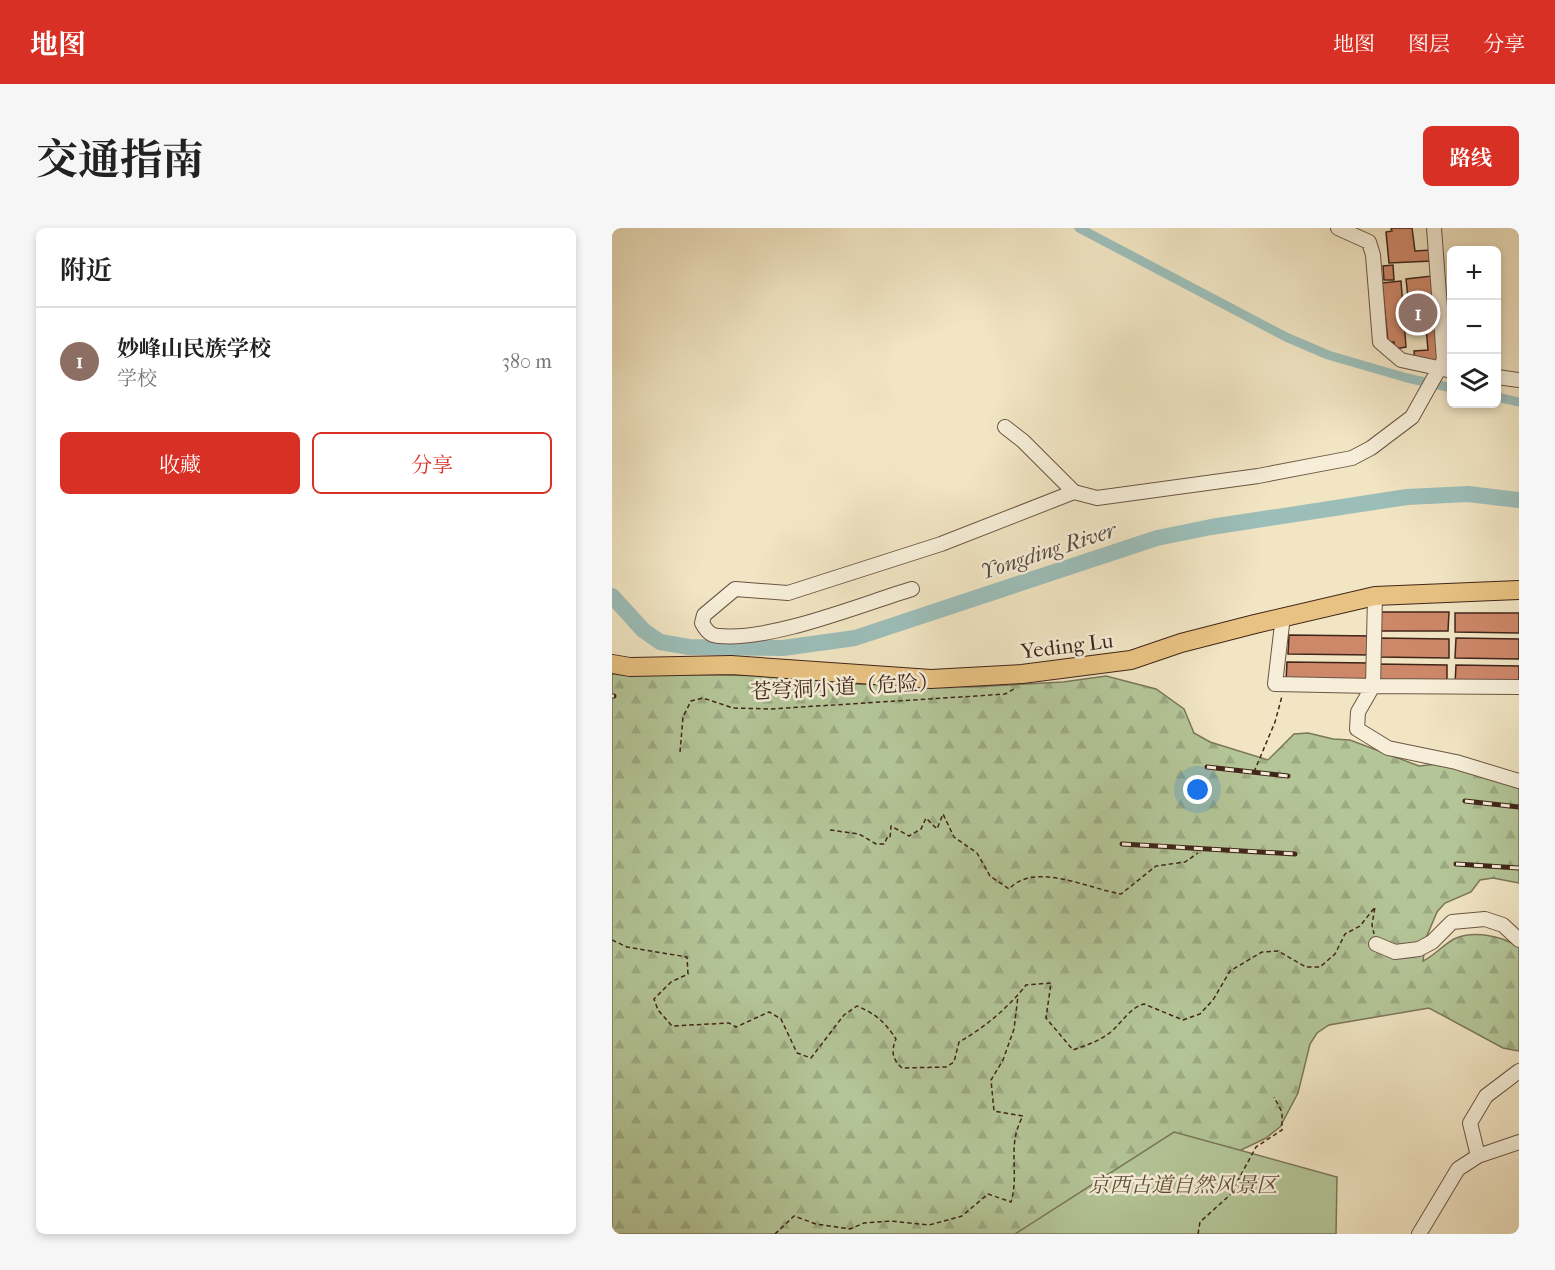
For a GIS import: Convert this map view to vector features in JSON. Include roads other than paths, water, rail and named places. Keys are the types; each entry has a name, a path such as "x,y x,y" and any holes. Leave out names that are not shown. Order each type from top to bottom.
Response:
{"main road":[{"name":"Yeding Lu","path":"612,664 630,667 731,665 931,679 1022,674 1131,660 1181,643 1283,616 1375,596 1519,590"}],"street":[{"path":"1338,228 1369,242 1373,255 1380,342 1401,360 1442,372"},
{"path":"1005,427 1023,441 1074,492 1097,498 1258,476 1353,458 1371,448 1412,417 1442,372 1444,360 1434,228"},
{"path":"1501,378 1519,380"},
{"path":"912,589 768,633 717,637 706,631 702,623 704,615 735,589 788,593 941,544 1074,492"},
{"path":"1375,596 1372,686 1358,712 1357,729 1389,748 1456,762 1519,781"},
{"path":"1283,616 1275,684 1519,687"},
{"path":"1376,944 1395,952 1419,949 1432,942 1452,922 1485,919 1503,925 1519,940"},
{"path":"1478,1156 1470,1123 1486,1096 1519,1071"},
{"path":"1419,1234 1458,1169 1478,1156 1519,1142"}],"waterway":[{"path":"1079,228 1286,337 1328,355 1447,387"},
{"path":"1501,398 1519,402"},
{"name":"Yongding River","path":"612,596 643,630 660,642 689,647 783,648 855,638 1157,538 1211,527 1407,497 1468,494 1519,500"}],"railway":[{"path":"1207,767 1288,776"},
{"path":"1465,801 1519,807"},
{"path":"1122,844 1295,854"},
{"path":"1456,864 1519,868"}],"place":[{"name":"妙峰山民族学校","path":"1418,313"}],"park label":[{"name":"京西古道自然风景区","path":"1183,1185"}]}
